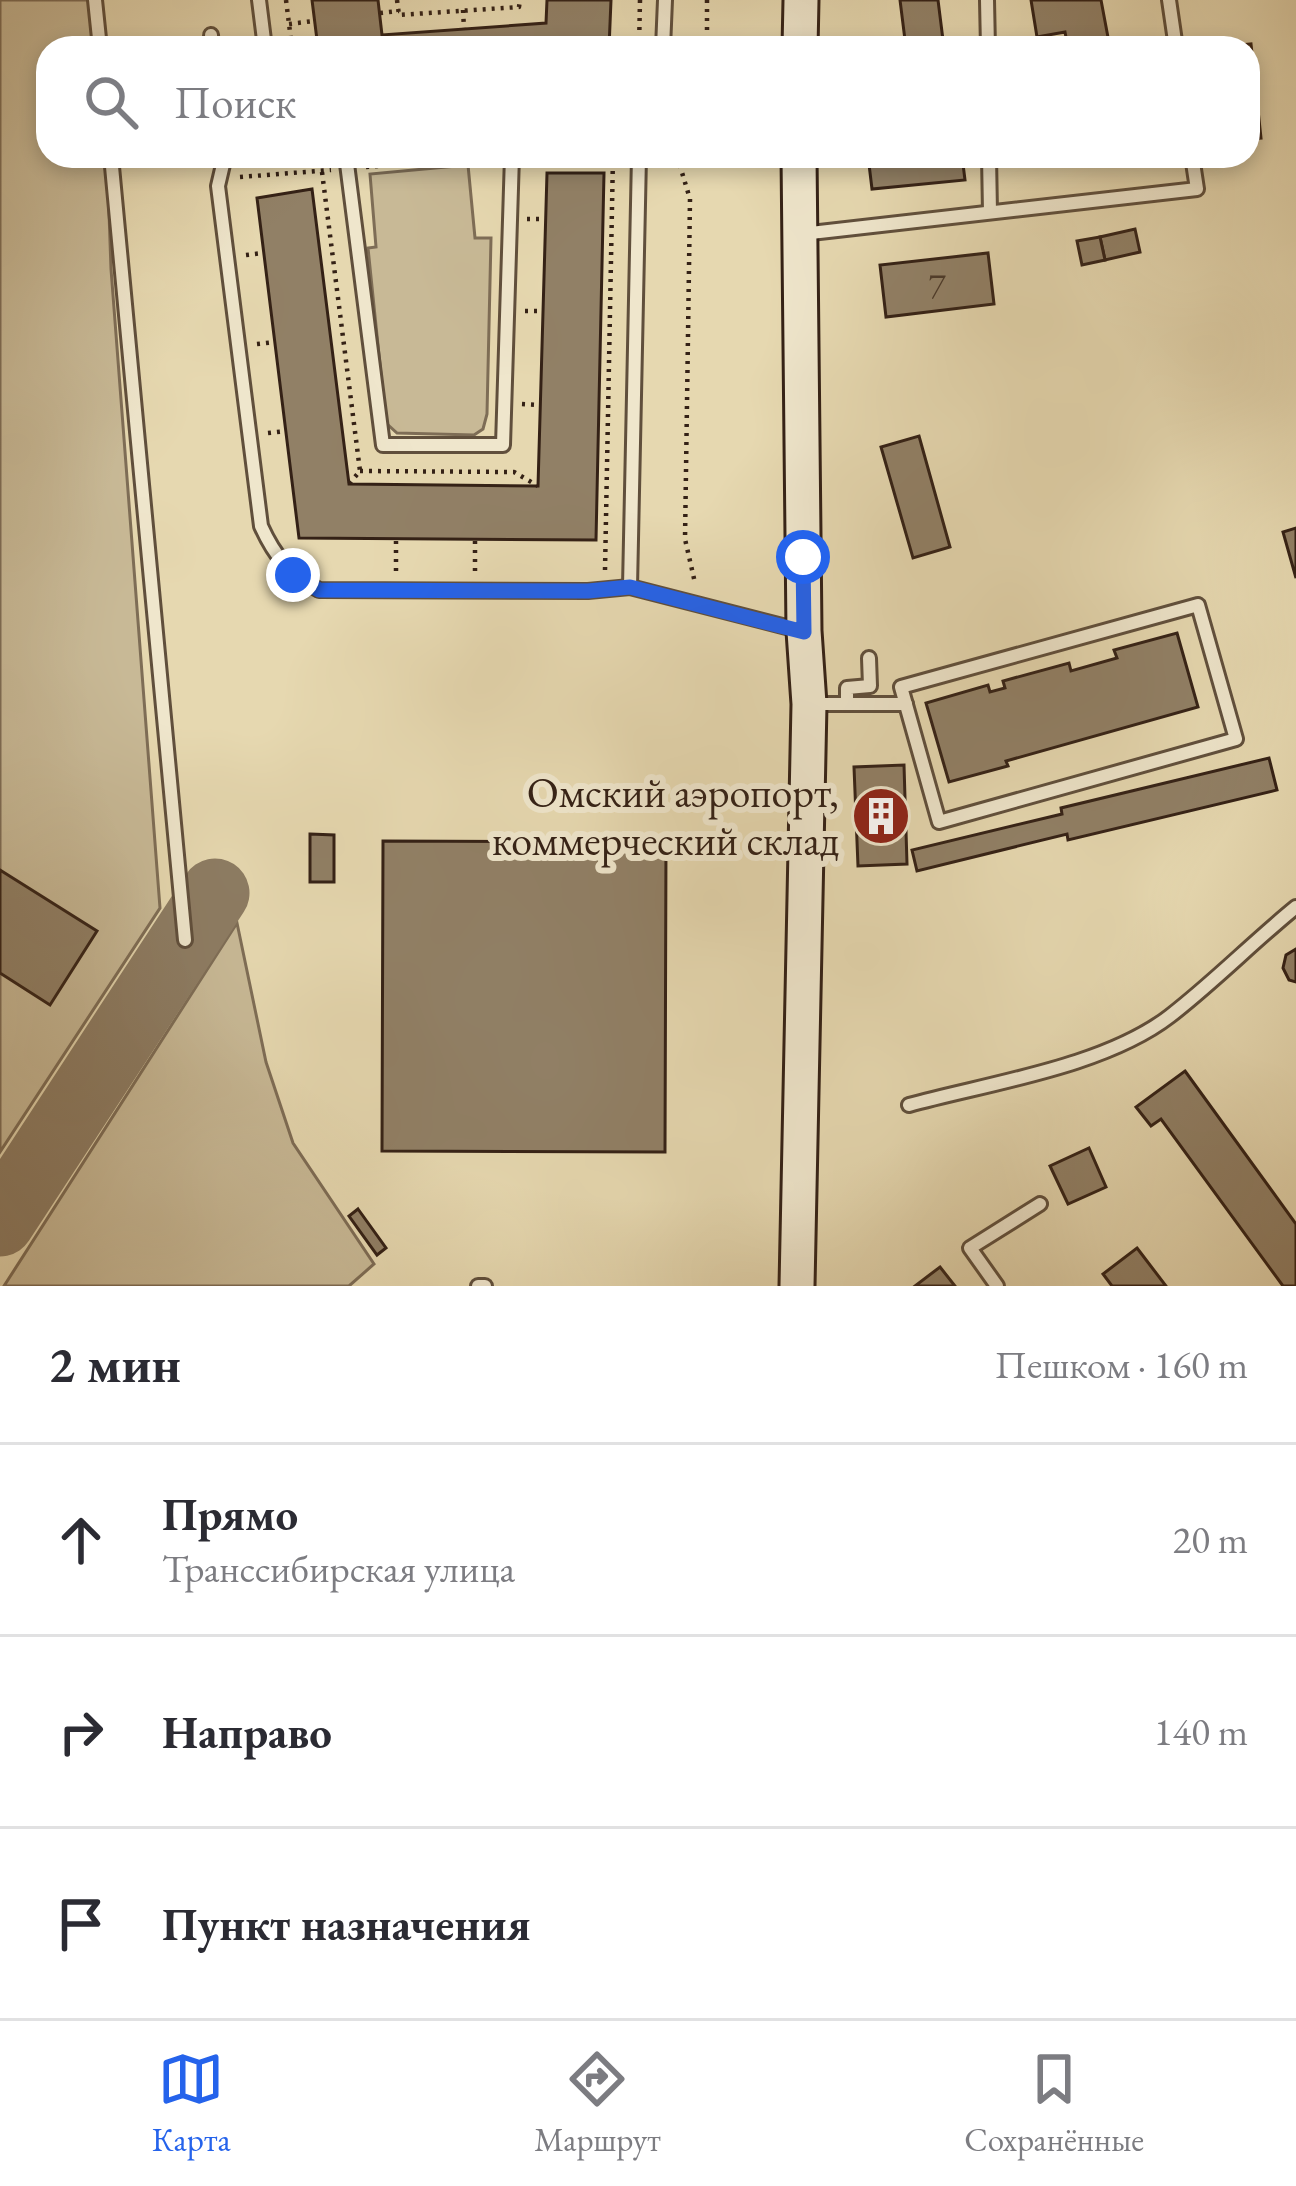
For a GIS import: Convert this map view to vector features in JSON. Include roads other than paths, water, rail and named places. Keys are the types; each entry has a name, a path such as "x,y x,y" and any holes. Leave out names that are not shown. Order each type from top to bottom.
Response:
{"main road":[{"path":"800,36 801,0"},
{"path":"797,1286 809,704 804,632 799,168"}],"lane":[{"path":"95,0 99,36"},
{"path":"259,0 264,36"},
{"path":"663,36 664,0"},
{"path":"987,0 988,36"},
{"path":"1169,0 1174,36"},
{"path":"112,168 185,940"},
{"path":"222,168 218,186 261,526 273,553 293,575 319,590 630,587 804,632"},
{"path":"348,168 383,445 503,446 512,168"},
{"path":"630,587 639,168"},
{"path":"989,168 990,212"},
{"path":"800,234 1197,190 1194,168"},
{"path":"1198,604 1236,739 939,822 906,704 902,687 1198,604"},
{"path":"847,704 848,688 869,686 869,658"},
{"path":"809,704 906,704"},
{"path":"909,1105 1083,1058 1124,1042 1168,1018 1296,907"},
{"path":"997,1286 970,1248 1040,1204"}],"place":[{"name":"Омский аэропорт, коммерческий склад","path":"881,816"}]}
